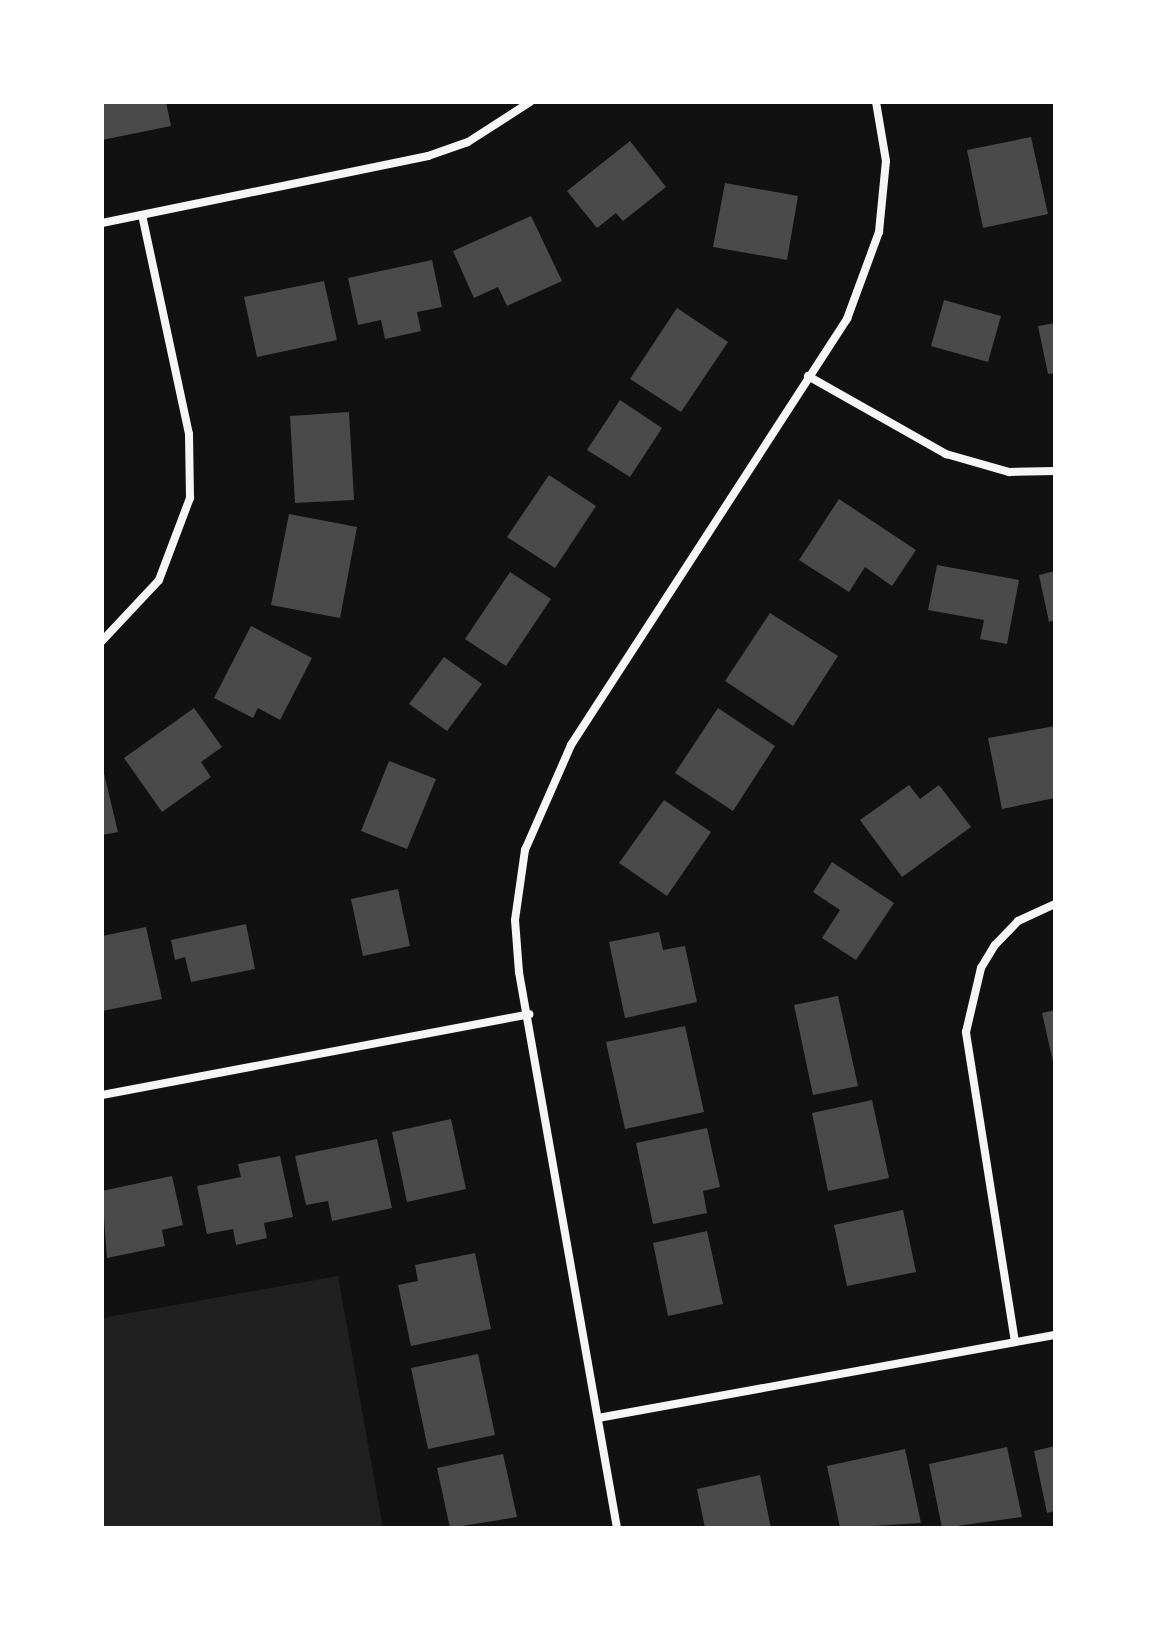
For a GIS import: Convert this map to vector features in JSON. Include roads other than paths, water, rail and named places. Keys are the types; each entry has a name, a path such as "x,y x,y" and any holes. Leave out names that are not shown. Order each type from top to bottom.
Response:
{"street":[{"path":"102,223 428,156 468,142 530,102"},
{"path":"617,1528 515,920 525,850 545,794 847,319 879,232 886,161 876,102"},
{"path":"102,641 159,580 190,498 189,434 142,215"},
{"path":"808,376 946,454 1009,472 1055,471"},
{"path":"1015,1342 966,1032 981,968 995,945 1018,921 1055,904"},
{"path":"102,1095 529,1014"},
{"path":"598,1418 1055,1335"}]}
